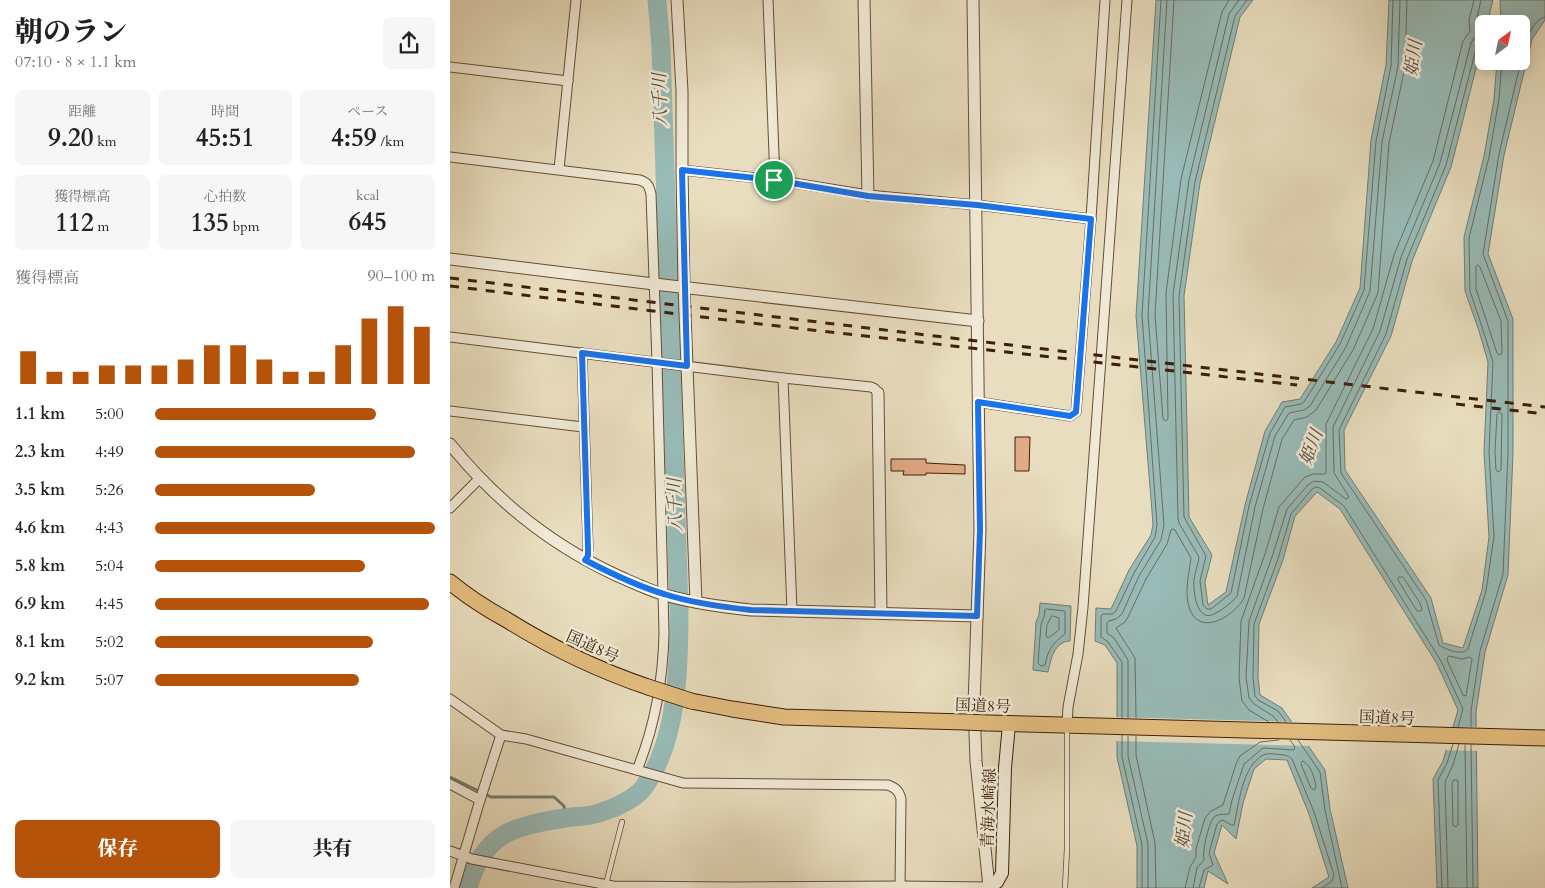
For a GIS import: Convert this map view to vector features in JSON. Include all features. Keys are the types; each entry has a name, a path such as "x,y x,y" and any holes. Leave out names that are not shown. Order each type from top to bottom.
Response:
{"highway":[{"name":"国道8号","path":"450,582 486,608 549,646 612,675 691,701 740,711 784,717 1545,738"}],"main road":[{"name":"青海水崎線","path":"989,888 997,882 1002,873 1002,825 1009,724"}],"street":[{"path":"559,169 576,0"},
{"path":"677,0 682,92 684,287 696,602"},
{"path":"768,0 774,180"},
{"path":"864,0 868,196"},
{"path":"450,852 605,886 989,888 976,761 974,706 980,530 974,0"},
{"path":"978,402 1070,416 1076,412 1105,0"},
{"path":"1066,725 1078,654 1083,607 1127,0"},
{"path":"450,67 568,81"},
{"path":"450,157 559,169 646,182 649,186 651,194 657,362 664,633 661,677 654,719 637,770"},
{"path":"682,170 774,180 868,196 977,205 1091,219"},
{"path":"450,258 654,284 978,321"},
{"path":"450,337 875,389 878,393 881,613"},
{"path":"582,353 588,548 588,556 585,560"},
{"path":"783,378 792,612"},
{"path":"450,412 583,426"},
{"path":"450,444 479,479 520,517 585,560 664,595 734,608 792,612 977,616"},
{"path":"450,508 479,479"},
{"path":"450,699 501,735 526,739 674,781 695,784 888,785 893,787 900,793 901,799 900,887"},
{"path":"454,888 468,857 480,800 501,735"},
{"path":"450,784 480,800"}],"lane":[{"path":"1065,888 1067,850 1066,725"},
{"path":"605,886 622,822"}],"water":[{"name":"姫川","path":"1156,0 1253,0 1240,17 1200,183 1184,296 1189,517 1212,555 1205,582 1208,605 1226,592 1245,505 1265,431 1282,402 1300,399 1336,342 1360,288 1371,140 1386,65 1389,0 1493,0 1489,15 1475,15 1476,70 1451,167 1412,261 1391,336 1344,430 1345,470 1431,598 1443,643 1463,648 1482,590 1489,537 1484,452 1488,362 1465,291 1464,237 1484,156 1494,99 1496,70 1525,70 1504,155 1488,254 1513,319 1513,453 1508,575 1485,652 1476,712 1478,888 1437,888 1433,779 1443,761 1458,710 1437,664 1340,509 1317,492 1295,516 1283,560 1259,624 1258,677 1260,695 1282,708 1325,770 1330,809 1348,888 1312,888 1329,877 1309,814 1287,760 1266,759 1254,769 1243,803 1236,839 1222,825 1214,853 1228,884 1208,871 1204,888 1137,888 1137,846 1117,757 1117,663 1105,645 1095,641 1096,608 1111,609 1129,570 1151,535 1153,524 1136,316"},
{"path":"1500,0 1545,0 1545,20 1532,39 1530,47 1530,15 1501,15"},
{"path":"1040,603 1071,606 1070,641 1060,644 1054,652 1048,672 1033,670 1036,622"}],"pier":[{"path":"1114,717 1295,722 1311,746 1114,741"},
{"path":"1450,727 1479,727 1479,751 1443,750"}],"building":[{"path":"1015,437 1030,437 1029,471 1015,471"},
{"path":"891,459 926,459 926,463 965,465 965,474 926,473 926,475 903,475 904,471 891,471"}],"waterway":[{"name":"八千川","path":"468,888 474,870 482,855 503,835 516,829 547,821 600,813 622,804 638,794 655,768 664,748 670,725 677,678 679,610 661,47 657,0"},
{"path":"450,777 491,797 554,797 564,806 565,818"}],"railway":[{"path":"450,278 1545,407"},
{"path":"450,286 751,323 1297,385"},
{"path":"1456,404 1545,414"}],"route":[{"path":"682,170 774,180 868,196 977,205 1091,219 1076,412 1070,416 978,402 980,530 977,616 792,612 725,608 664,595 585,560 588,556 588,548 582,353 687,366 682,170"}]}
